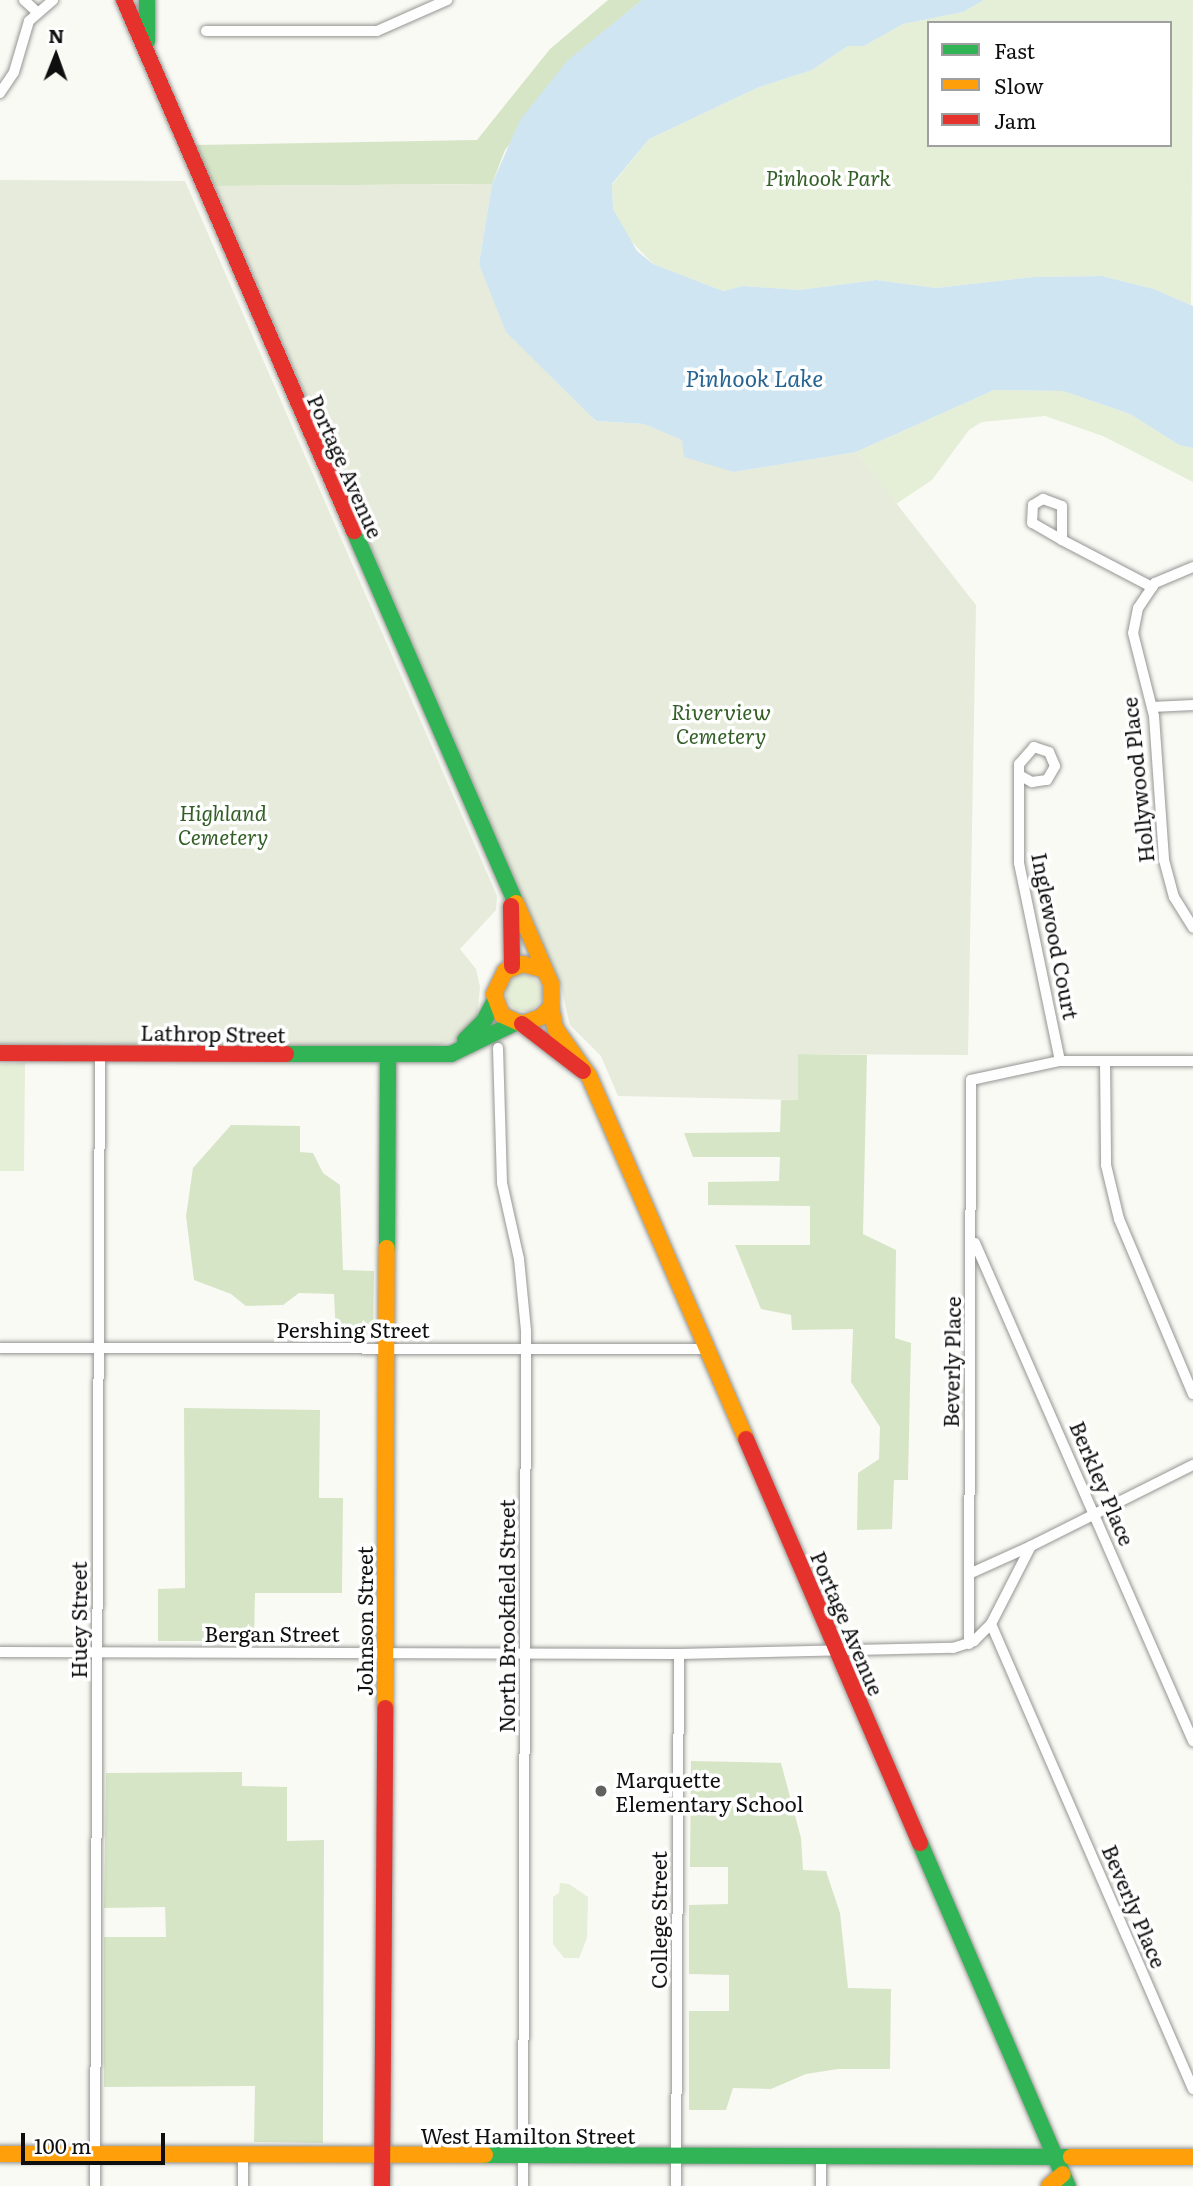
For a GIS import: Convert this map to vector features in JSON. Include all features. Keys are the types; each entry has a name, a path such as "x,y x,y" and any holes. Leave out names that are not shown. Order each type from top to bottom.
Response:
{"street":[{"path":"24,0 36,11"},
{"path":"0,93 14,72 23,31 36,11 53,0"},
{"name":"Portage Avenue","path":"124,0 149,57 166,106 542,969"},
{"name":"Portage Avenue","path":"147,0 149,57"},
{"path":"206,31 377,31 447,0"},
{"path":"1062,540 1152,587 1175,572 1193,567"},
{"name":"Hollywood Place","path":"1152,587 1138,608 1133,633 1152,707 1164,860 1174,897 1193,927"},
{"path":"1152,707 1193,705"},
{"name":"Inglewood Court","path":"1021,776 1020,872 1060,1061"},
{"name":"Portage Avenue","path":"508,890 515,941 512,966"},
{"path":"512,966 542,969 553,991 551,1007 541,1017 519,1023 502,1014 495,1000 498,981 512,966"},
{"name":"Lathrop Street","path":"426,1055 465,1041 484,1021 495,1000"},
{"name":"Portage Avenue","path":"551,1007 555,1028 589,1076 1066,2180"},
{"name":"Portage Avenue","path":"519,1023 589,1076"},
{"name":"Lathrop Street","path":"0,1053 388,1056 451,1054 519,1023"},
{"name":"North Brookfield Street","path":"498,1048 500,1169 523,1283 526,1349 523,2186"},
{"name":"Huey Street","path":"95,2186 100,1053"},
{"name":"Johnson Street","path":"382,2186 388,1056"},
{"path":"1060,1061 1193,1061"},
{"name":"Beverly Place","path":"970,1644 974,1241 971,1080 1060,1061"},
{"path":"1105,1061 1106,1165 1119,1219 1193,1394"},
{"name":"Berkley Place","path":"974,1241 1193,1741"},
{"name":"Pershing Street","path":"0,1348 706,1349"},
{"path":"969,1574 1193,1465"},
{"path":"970,1644 991,1624 1031,1546"},
{"name":"Beverly Place","path":"991,1624 1193,2088"},
{"name":"Bergan Street","path":"0,1653 679,1654 953,1648 970,1644"},
{"name":"College Street","path":"676,2186 679,1654"},
{"name":"West Hamilton Street","path":"0,2154 1193,2157"},
{"path":"243,2155 243,2186"},
{"path":"821,2155 821,2186"},
{"path":"1049,2186 1066,2180"}],"green space":[{"path":"608,0 642,0 607,29 505,150 492,184 214,186 195,145 477,140 550,49"},
{"name":"Pinhook Park","path":"984,0 1193,0 1191,305 1154,289 1102,276 1034,277 936,288 876,280 799,290 743,286 723,291 653,264 627,237 613,209 612,185 649,139 757,88 812,70 848,46 864,46 903,24 963,12"},
{"name":"Highland Cemetery","path":"0,180 185,181 497,896 496,910 460,949 476,969 480,987 477,1018 463,1037 427,1049 0,1047"},
{"name":"Riverview Cemetery","path":"492,184 479,264 595,421 644,424 683,440 734,472 856,452 976,605 968,1055 798,1054 798,1100 618,1096 601,1056 570,1025 560,983 214,186"},
{"path":"994,390 1063,391 1130,414 1179,445 1193,448 1193,482 1103,436 1045,416 982,422 969,430 932,480 896,504 856,452"},
{"path":"524,975 537,980 542,993 537,1006 524,1011 511,1006 506,993 511,980"},
{"path":"798,1054 867,1055 863,1234 896,1250 895,1338 911,1343 908,1480 894,1480 892,1529 857,1530 858,1473 879,1459 880,1427 851,1382 853,1329 792,1330 791,1315 761,1309 735,1245 810,1245 810,1206 708,1205 708,1182 779,1181 780,1157 693,1157 684,1133 780,1132 781,1100 798,1100"},
{"path":"25,1063 24,1171 0,1171 0,1064"},
{"path":"231,1125 300,1126 300,1152 313,1153 323,1173 340,1185 343,1270 374,1271 373,1337 336,1337 334,1294 299,1293 283,1305 246,1306 231,1294 194,1280 186,1216 193,1168"},
{"path":"184,1408 320,1410 319,1498 343,1498 342,1593 255,1593 254,1641 158,1641 158,1589 185,1588"},
{"path":"691,1761 781,1763 801,1838 803,1870 826,1871 840,1913 848,1988 891,1989 890,2069 838,2069 806,2074 771,2089 733,2088 726,2110 689,2110 689,2011 729,2011 729,1975 689,1974 689,1905 728,1904 728,1867 690,1867"},
{"path":"242,1772 242,1786 287,1787 287,1841 324,1840 323,2143 254,2142 255,2086 104,2087 104,1937 166,1937 165,1907 104,1908 106,1773"},
{"path":"560,1883 569,1884 588,1897 587,1938 579,1958 564,1958 553,1944 553,1897 559,1893"}],"water":[{"name":"Pinhook Lake","path":"642,0 984,0 963,12 903,24 864,46 848,46 812,70 757,88 649,139 612,184 613,209 637,251 653,264 723,291 743,286 799,290 876,280 936,288 1034,277 1102,276 1154,289 1193,306 1193,448 1179,445 1130,414 1063,391 994,390 856,452 734,472 684,457 682,440 644,424 596,421 506,332 479,264 492,184 520,120 568,60"}],"traffic: fast":[{"path":"147,0 147,41"},
{"path":"354,531 516,903"},
{"path":"465,1040 484,1021 495,1000"},
{"path":"286,1054 451,1054 515,1023"},
{"path":"387,1248 388,1056"},
{"path":"920,1843 1068,2186"},
{"path":"485,2155 1071,2157"}],"traffic: slow":[{"path":"516,903 551,984 551,1007 541,1017 522,1024 502,1015 494,994 505,971 523,964 542,969"},
{"path":"551,1007 555,1028 589,1076 746,1439"},
{"path":"385,1708 387,1248"},
{"path":"0,2154 485,2155"},
{"path":"1071,2157 1193,2157"},
{"path":"1049,2186 1063,2174"}],"traffic: jam":[{"path":"124,0 354,531"},
{"path":"511,906 512,966"},
{"path":"522,1024 583,1071"},
{"path":"0,1053 286,1054"},
{"path":"746,1439 920,1843"},
{"path":"382,2186 385,1708"}],"place":[{"name":"Marquette Elementary School","path":"601,1791"}]}
